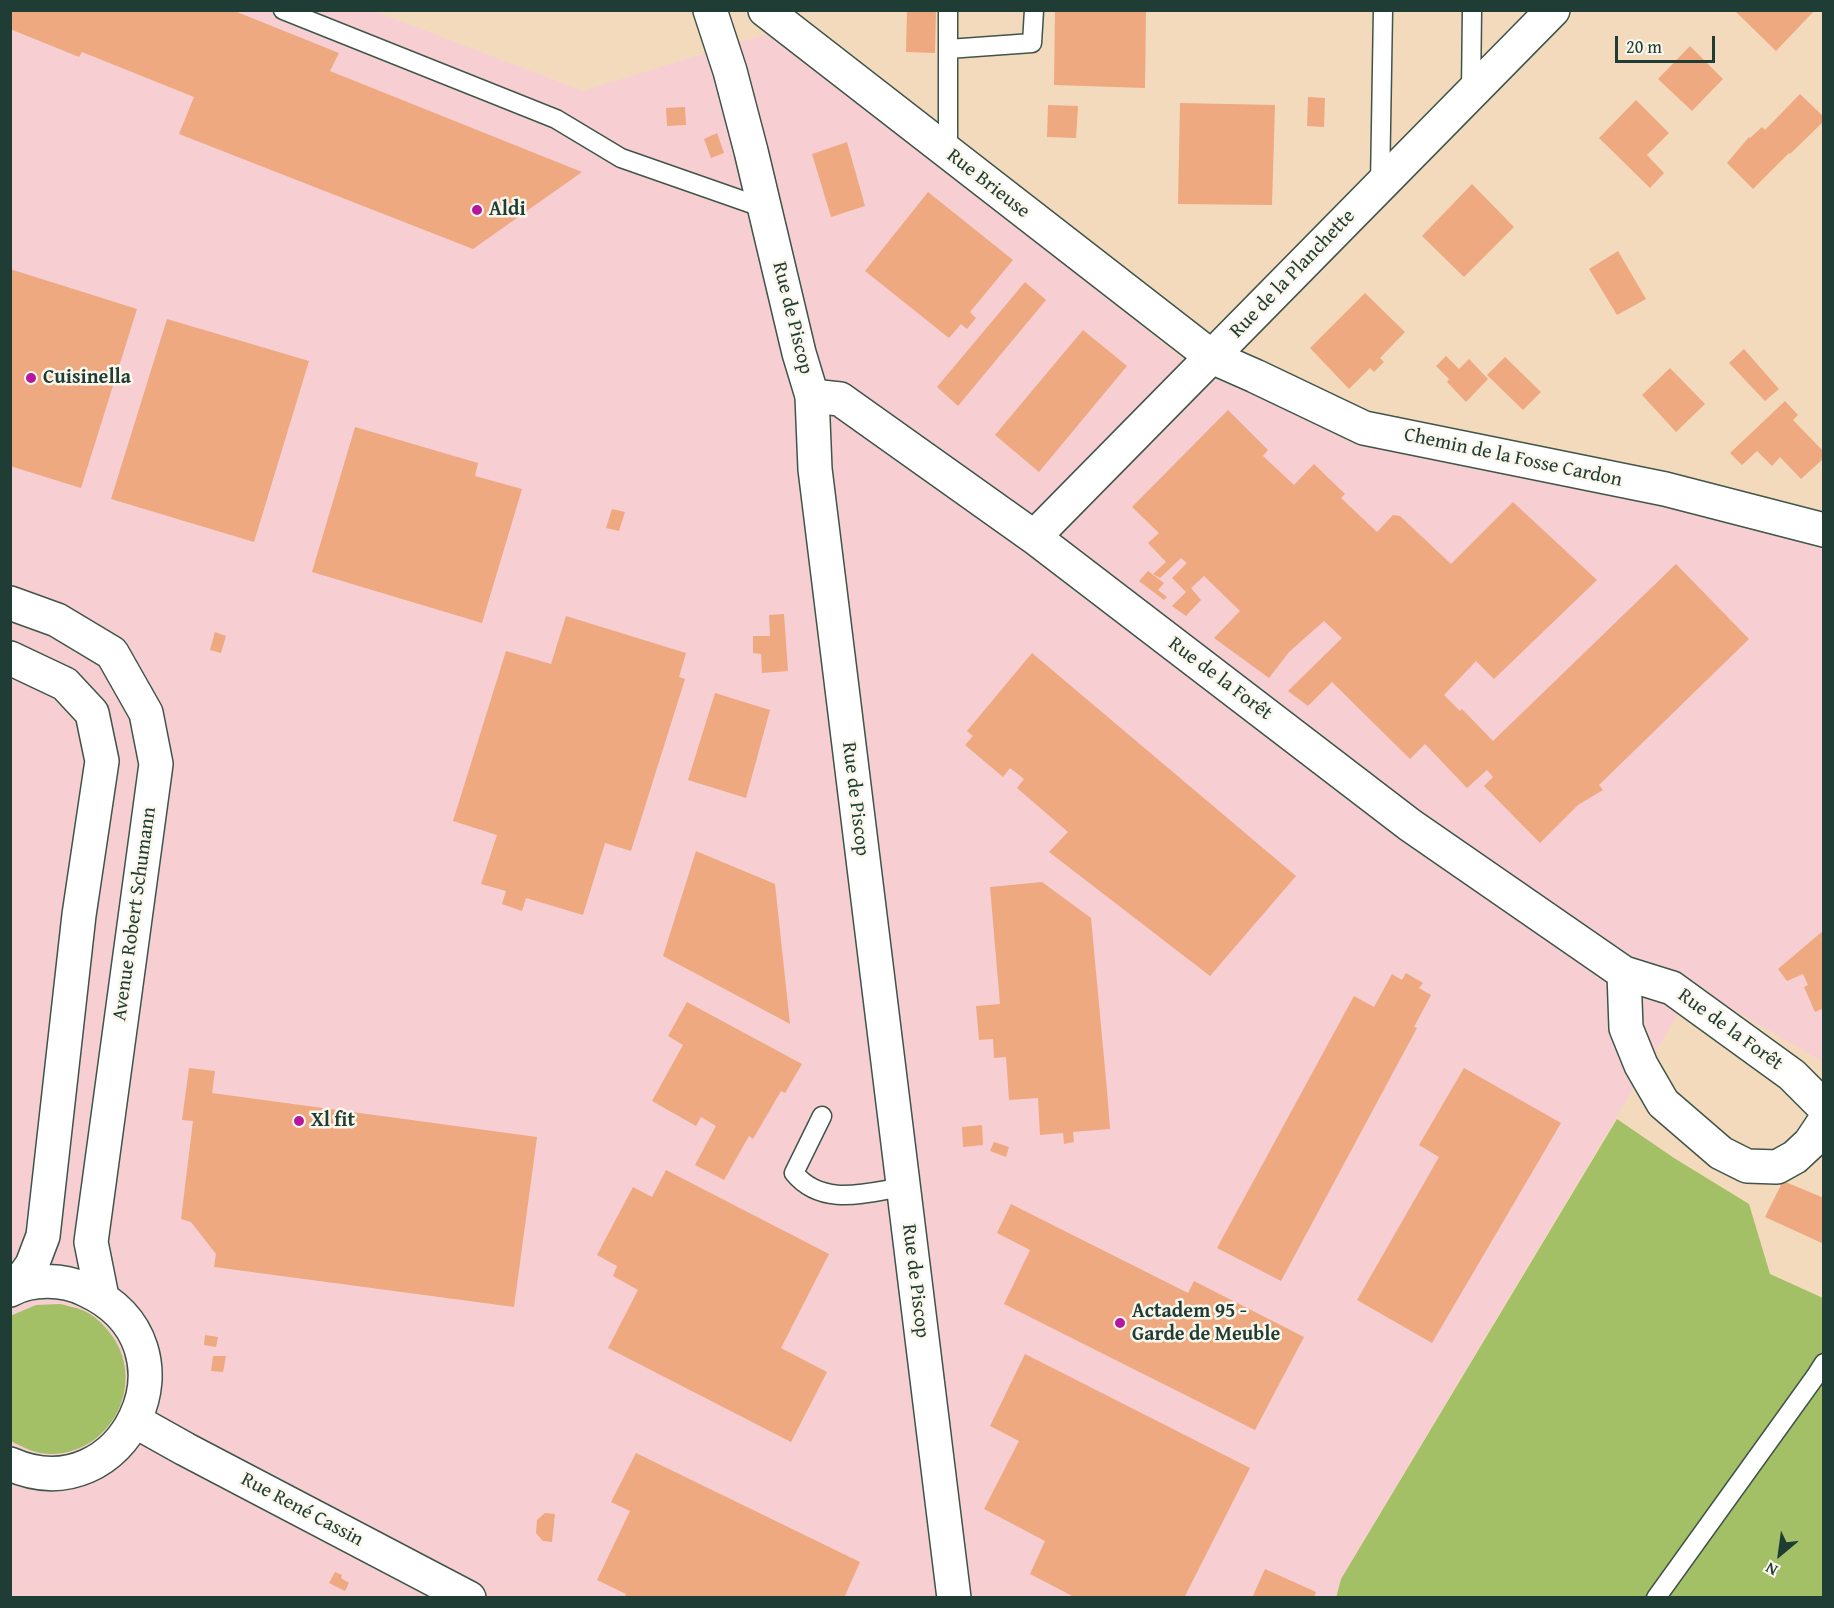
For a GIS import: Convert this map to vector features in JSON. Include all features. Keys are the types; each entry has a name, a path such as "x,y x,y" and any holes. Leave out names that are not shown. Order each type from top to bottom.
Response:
{"street":[{"name":"Rue de Piscop","path":"710,10 733,82 799,352 812,396 814,470 954,1598"},
{"name":"Rue Brieuse","path":"765,10 1212,357"},
{"name":"Rue de la Planchette","path":"1034,537 1554,10"},
{"name":"Chemin de la Fosse Cardon","path":"1212,357 1255,375 1364,428 1665,489 1824,530"},
{"name":"Rue de la Forêt","path":"812,396 840,399 1034,537 1410,825 1624,973 1672,988 1792,1076 1824,1107"},
{"name":"Avenue Robert Schumann","path":"10,603 57,620 112,653 146,713 156,764 91,1242 102,1297"},
{"path":"10,658 65,684 92,713 102,761 79,915 44,1236 32,1265 13,1289"},
{"path":"1624,973 1626,1028 1641,1065 1663,1103 1721,1153 1747,1166 1777,1167 1795,1157 1810,1143 1824,1122"},
{"path":"13,1289 45,1281 74,1284 102,1297 123,1315 138,1339 145,1366 144,1394 135,1421 120,1443 98,1460 73,1470 46,1473 14,1468"},
{"name":"Rue René Cassin","path":"135,1421 469,1598"}],"lane":[{"path":"283,10 556,119 621,158 764,208"},
{"path":"948,10 948,153"},
{"path":"948,49 1032,43 1034,10"},
{"path":"1380,185 1383,10"},
{"path":"1471,92 1472,10"},
{"path":"822,1116 794,1173 802,1182 822,1192 848,1196 903,1187"},
{"path":"1656,1598 1824,1363"}],"shaded area":[{"path":"11,11 374,11 583,91 779,30 1190,365 1823,535 1823,1062 1694,987 1341,1579 1336,1597 11,1598"}],"green space":[{"path":"1617,1119 1674,1158 1749,1204 1770,1274 1823,1298 1823,1597 1336,1598 1341,1579"},
{"path":"60,1304 90,1314 110,1333 121,1352 125,1371 124,1391 118,1410 108,1427 93,1440 75,1450 48,1454 31,1451 11,1441 10,1316 36,1305"}],"building":[{"path":"10,10 232,10 339,53 330,71 582,172 473,249 179,134 194,97 82,52 79,57 10,29"},
{"path":"907,10 936,10 935,53 906,52"},
{"path":"1055,10 1146,10 1145,88 1054,85"},
{"path":"1734,10 1815,10 1776,51"},
{"path":"1690,46 1723,79 1692,111 1658,79"},
{"path":"1800,94 1824,117 1824,121 1753,189 1727,163 1749,137 1762,127 1765,130"},
{"path":"1308,97 1325,98 1324,127 1307,126"},
{"path":"1636,100 1669,133 1647,155 1664,173 1650,188 1599,138"},
{"path":"1180,103 1275,105 1272,205 1178,204"},
{"path":"1048,105 1078,106 1076,138 1047,137"},
{"path":"685,107 686,125 667,126 666,108"},
{"path":"717,133 724,153 711,158 704,139"},
{"path":"847,142 865,206 831,217 812,154"},
{"path":"1472,184 1514,227 1464,277 1422,236"},
{"path":"928,192 1013,260 970,312 976,318 967,329 961,324 949,338 865,271"},
{"path":"1618,251 1646,299 1617,315 1589,269"},
{"path":"10,269 137,309 81,488 10,466"},
{"path":"1025,282 1046,300 958,406 937,387"},
{"path":"1365,293 1405,332 1380,358 1384,362 1374,372 1370,368 1349,389 1310,348"},
{"path":"167,319 309,361 254,542 111,499"},
{"path":"1083,330 1127,366 1039,472 995,435"},
{"path":"1744,349 1779,389 1765,401 1729,363"},
{"path":"1446,356 1459,369 1469,359 1488,379 1466,402 1436,366"},
{"path":"1505,357 1541,392 1523,410 1487,375"},
{"path":"1670,368 1705,404 1676,432 1642,395"},
{"path":"1785,401 1798,415 1793,420 1824,452 1824,458 1801,479 1780,457 1772,466 1757,451 1742,465 1730,453"},
{"path":"1228,410 1268,450 1263,456 1294,485 1314,464 1345,494 1341,498 1377,532 1393,515 1400,516 1451,564 1513,502 1597,580 1494,679 1476,661 1444,695 1460,711 1462,709 1493,741 1676,564 1749,639 1599,785 1603,790 1578,805 1540,843 1484,786 1493,777 1487,770 1467,788 1425,744 1410,759 1332,682 1308,706 1288,691 1342,638 1324,621 1289,652 1269,678 1214,638 1240,611 1204,576 1191,588 1201,600 1186,616 1172,606 1186,592 1172,578 1187,563 1181,558 1160,578 1153,574 1166,562 1148,543 1159,533 1132,507"},
{"path":"355,427 478,463 475,476 522,489 482,623 312,572"},
{"path":"612,509 625,512 619,531 606,528"},
{"path":"1148,571 1164,583 1158,590 1167,597 1164,600 1139,581"},
{"path":"784,614 788,671 762,673 761,654 753,653 753,636 770,636 769,615"},
{"path":"566,616 686,653 679,677 685,679 631,851 605,843 583,915 526,898 522,911 502,904 506,891 481,884 497,835 453,821 506,651 551,664"},
{"path":"215,632 226,636 221,653 210,650"},
{"path":"1032,653 1296,876 1210,976 1049,852 1068,832 1017,788 1024,779 1010,768 1003,777 965,745 973,736 967,731"},
{"path":"715,693 770,710 746,798 688,780"},
{"path":"696,851 775,884 790,1024 663,956"},
{"path":"1042,882 1091,918 1107,1090 1110,1129 1073,1132 1074,1142 1064,1144 1063,1133 1040,1135 1038,1098 1009,1100 1006,1057 994,1058 993,1039 979,1040 976,1006 1000,1004 990,887"},
{"path":"1824,930 1824,1008 1815,1012 1804,987 1808,985 1803,974 1787,981 1778,969"},
{"path":"1406,973 1423,983 1419,988 1431,995 1414,1027 1417,1028 1281,1281 1217,1248 1354,996 1374,1007 1392,974 1402,980"},
{"path":"687,1002 802,1064 785,1093 781,1091 753,1139 749,1136 724,1180 695,1165 716,1126 701,1117 696,1126 652,1101 683,1045 668,1036"},
{"path":"189,1068 215,1071 212,1093 537,1137 514,1307 214,1267 216,1254 191,1222 181,1219 193,1121 182,1120"},
{"path":"1464,1068 1561,1123 1432,1343 1357,1300 1439,1157 1419,1145"},
{"path":"982,1125 983,1145 963,1147 962,1127"},
{"path":"994,1142 1009,1147 1006,1157 990,1151"},
{"path":"666,1170 829,1254 781,1348 827,1372 791,1442 608,1348 638,1290 613,1276 617,1266 597,1255 633,1187 652,1197"},
{"path":"1783,1181 1824,1198 1824,1244 1765,1217"},
{"path":"1011,1204 1188,1293 1194,1281 1304,1337 1255,1430 1004,1304 1030,1250 997,1233"},
{"path":"205,1335 218,1337 216,1347 204,1345"},
{"path":"1025,1354 1250,1468 1184,1598 1076,1598 1030,1574 1045,1541 984,1509 1019,1441 990,1426"},
{"path":"213,1356 226,1356 223,1372 211,1371"},
{"path":"636,1453 860,1562 844,1598 624,1598 626,1594 597,1580 630,1511 611,1502"},
{"path":"545,1513 555,1514 552,1542 543,1541 536,1533 537,1520"},
{"path":"1265,1569 1316,1592 1314,1598 1252,1598"},
{"path":"335,1572 342,1575 341,1578 349,1583 345,1591 329,1583"}],"place":[{"name":"Aldi","path":"477,210"},
{"name":"Cuisinella","path":"31,378"},
{"name":"Xl fit","path":"299,1121"},
{"name":"Actadem 95 - Garde de Meuble","path":"1120,1323"}]}
